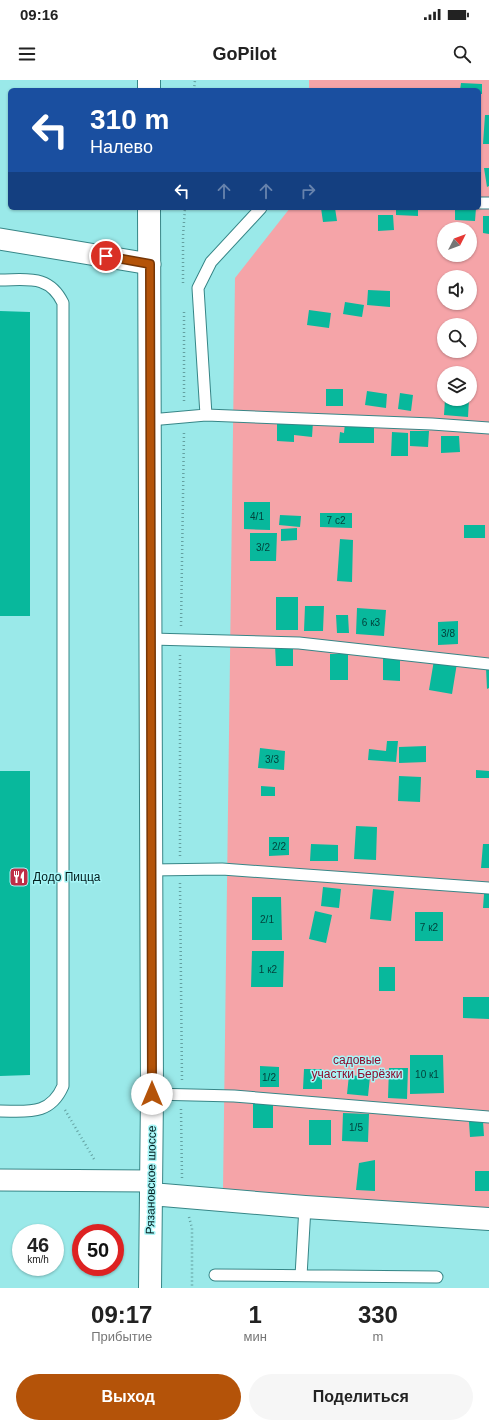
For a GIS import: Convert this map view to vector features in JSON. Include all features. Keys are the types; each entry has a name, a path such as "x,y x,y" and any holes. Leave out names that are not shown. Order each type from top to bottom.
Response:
{"main road":[{"name":"Рязановское шоссе","path":"149,210 152,1094 150,1288"},
{"path":"151,1188 305,1207 489,1219"}],"street":[{"path":"0,239 150,264"},
{"path":"0,1180 151,1188"}],"lane":[{"path":"206,415 198,288 211,262 260,210"},
{"path":"0,280 42,281 59,294 63,303 63,1086 52,1104 37,1111 0,1111"},
{"path":"150,420 206,415 432,424 489,428"},
{"path":"151,639 299,643 489,664"},
{"path":"151,870 222,869 489,888"},
{"path":"152,1094 234,1096 489,1117"},
{"path":"301,1276 305,1207"},
{"path":"215,1275 437,1277"}],"path":[{"path":"182,1082 180,640 184,425"},
{"path":"57,1097 94,1159"},
{"path":"181,1106 182,1182"},
{"path":"188,1213 192,1228 192,1288"}],"green space":[{"name":"садовые участки Берёзки","path":"309,80 489,80 489,1210 223,1189 235,278 288,210 481,210 481,88 309,88"}],"building":[{"path":"461,83 482,84 482,94 481,88 460,88"},
{"path":"485,115 489,115 489,144 483,144"},
{"path":"484,168 489,168 489,186 487,187"},
{"path":"321,210 335,210 337,221 323,222"},
{"path":"396,210 418,210 418,216 396,215"},
{"path":"455,210 476,210 475,221 455,220"},
{"path":"378,215 393,215 394,230 378,231"},
{"path":"483,216 489,216 489,234 483,233"},
{"path":"368,290 390,291 390,307 367,305"},
{"path":"345,302 364,305 362,317 343,314"},
{"path":"309,310 331,313 329,328 307,325"},
{"path":"0,311 30,312 30,616 0,616"},
{"path":"326,389 343,389 343,406 326,406"},
{"path":"367,391 387,394 386,408 365,405"},
{"path":"400,393 413,395 411,411 398,409"},
{"path":"445,406 469,406 468,417 444,415"},
{"path":"277,420 313,422 312,437 294,435 294,442 277,441"},
{"path":"345,423 374,424 374,443 339,443 340,432 344,433"},
{"path":"410,431 429,431 428,447 410,446"},
{"path":"392,432 408,433 408,456 391,456"},
{"path":"441,436 459,436 460,452 441,453"},
{"path":"244,502 270,502 270,530 244,529"},
{"path":"320,513 352,513 352,528 320,527"},
{"path":"280,515 301,516 300,527 279,525"},
{"path":"464,525 485,525 485,538 464,538"},
{"path":"297,528 297,540 281,541 281,529"},
{"path":"250,533 277,533 276,561 250,561"},
{"path":"340,539 353,540 352,582 337,581"},
{"path":"276,597 298,597 298,630 276,630"},
{"path":"305,606 324,606 323,631 304,631"},
{"path":"357,608 386,610 384,636 356,634"},
{"path":"336,615 348,615 349,633 337,633"},
{"path":"458,621 458,644 438,645 438,622"},
{"path":"293,644 293,666 276,666 275,645"},
{"path":"330,654 348,654 348,680 330,680"},
{"path":"383,657 400,657 400,681 383,680"},
{"path":"434,660 457,663 452,694 429,690"},
{"path":"486,668 489,668 489,688 487,689"},
{"path":"387,741 398,741 396,762 368,760 369,749 386,751"},
{"path":"426,746 426,762 399,763 399,747"},
{"path":"260,748 285,751 284,770 258,768"},
{"path":"476,770 489,771 489,778 476,778"},
{"path":"0,771 30,771 30,1075 0,1076"},
{"path":"399,776 421,777 420,802 398,801"},
{"path":"261,786 275,787 275,796 261,796"},
{"path":"356,826 377,827 376,860 354,859"},
{"path":"269,837 289,837 289,855 269,856"},
{"path":"311,844 338,845 338,861 310,861"},
{"path":"483,844 489,844 489,868 481,868"},
{"path":"323,887 341,889 339,908 321,906"},
{"path":"373,889 394,891 391,921 370,919"},
{"path":"484,894 489,894 489,908 483,908"},
{"path":"252,897 281,897 282,940 252,940"},
{"path":"315,911 332,915 326,943 309,939"},
{"path":"415,912 443,912 443,941 415,941"},
{"path":"252,951 284,951 283,987 251,987"},
{"path":"379,967 395,967 395,991 379,991"},
{"path":"463,997 489,997 489,1019 463,1018"},
{"path":"410,1055 443,1055 444,1093 410,1094"},
{"path":"260,1066 279,1067 279,1087 260,1087"},
{"path":"389,1068 408,1068 407,1099 388,1098"},
{"path":"304,1069 322,1069 322,1089 303,1089"},
{"path":"349,1075 370,1077 368,1096 347,1094"},
{"path":"253,1103 273,1103 273,1128 253,1128"},
{"path":"343,1113 369,1114 368,1142 342,1141"},
{"path":"309,1120 331,1120 331,1145 309,1145"},
{"path":"483,1121 484,1136 470,1137 469,1122"},
{"path":"375,1160 375,1191 356,1190 359,1163"},
{"path":"475,1171 489,1171 489,1191 475,1191"}],"place":[{"name":"Додо Пицца","path":"19,877"}],"route":[{"path":"106,256 150,264 152,1094"}]}
